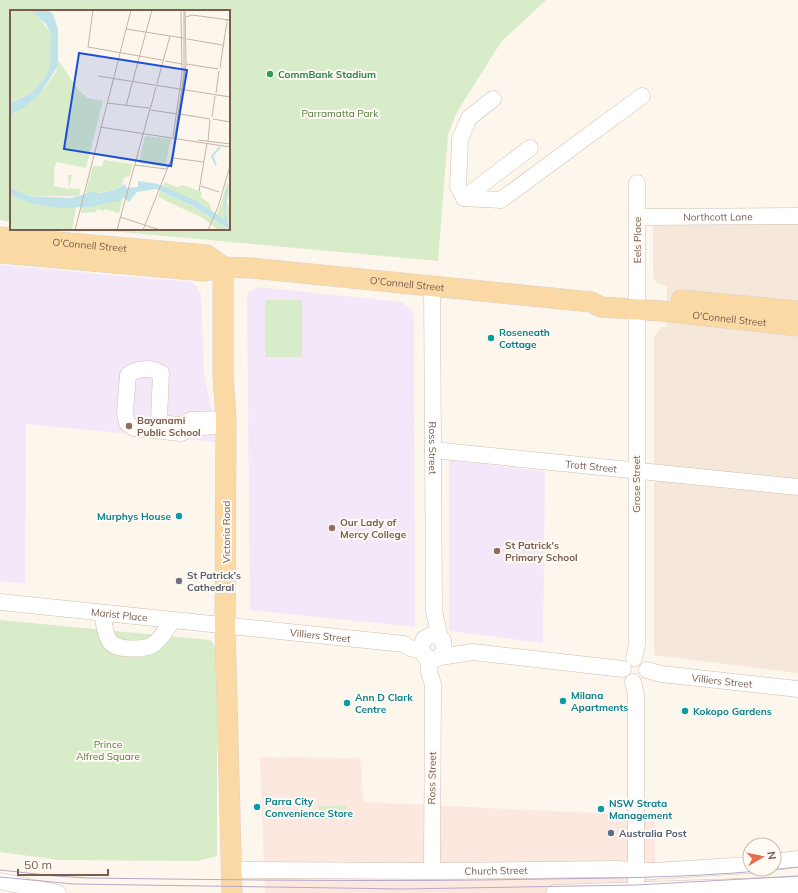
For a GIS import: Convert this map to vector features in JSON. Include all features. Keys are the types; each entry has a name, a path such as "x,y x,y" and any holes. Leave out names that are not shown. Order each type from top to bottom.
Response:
{"main road":[{"name":"O'Connell Street","path":"0,237 207,255 228,267"},
{"name":"O'Connell Street","path":"0,253 205,271 228,267 591,302 601,307 637,303 798,311"},
{"name":"Victoria Road","path":"228,267 223,376 226,422 232,625 243,893"},
{"name":"Victoria Road","path":"228,267 237,406 232,625 232,893"},
{"name":"O'Connell Street","path":"637,303 798,326"}],"street":[{"path":"464,198 501,200 642,96"},
{"path":"464,198 458,186 460,139 469,118 493,99"},
{"path":"464,198 530,148"},
{"name":"Eels Place","path":"637,303 638,183"},
{"name":"Northcott Lane","path":"637,217 798,216"},
{"name":"Ross Street","path":"432,286 433,648 438,672 433,684 432,871"},
{"name":"Grose Street","path":"634,658 637,644 637,303"},
{"path":"156,425 181,433 192,428 226,422"},
{"name":"Trott Street","path":"433,450 798,487"},
{"name":"Marist Place","path":"0,602 232,625"},
{"path":"102,613 108,640 120,648 141,650 152,647 173,620"},
{"name":"Villiers Street","path":"232,625 404,644 409,642 433,648"},
{"path":"433,648 623,669"},
{"path":"634,658 642,661 647,670 642,680 633,682 625,678 623,669 626,662 634,658"},
{"name":"Villiers Street","path":"647,670 661,674 798,689"},
{"path":"633,682 636,695 636,892"},
{"path":"782,861 798,859"},
{"name":"Church Street","path":"242,870 432,871 610,869 636,871 742,865"},
{"path":"0,881 58,893"},
{"path":"554,893 636,892 798,885"}],"shaded area":[{"path":"657,221 798,222 798,673 654,655 654,337 661,327 666,327 667,286 659,284 654,280 653,226"},
{"name":"Bayanami Public School","path":"0,265 191,282 197,287 201,294 204,373 214,420 215,442 26,424 25,584 0,581"},
{"name":"Our Lady of Mercy College","path":"258,287 402,302 412,310 414,316 415,627 250,610 247,297 249,292"},
{"name":"St Patrick's Primary School","path":"449,460 545,471 543,643 449,631"},
{"path":"260,757 361,758 363,802 655,816 655,893 265,893"}],"green space":[{"name":"Parramatta Park","path":"0,0 546,0 501,42 457,112 448,135 438,261 99,230 230,230 230,10 10,10 10,222 0,220"},
{"path":"265,300 302,300 302,357 265,357"},
{"name":"Prince Alfred Square","path":"0,620 210,640 217,648 217,856 197,861 58,860 0,852"},
{"path":"319,806 346,806 346,819 319,819"}],"tram line":[{"path":"0,870 88,878 430,880 672,876 735,873 798,867"},
{"path":"0,877 73,884 403,889 636,885 798,876"}],"place":[{"name":"CommBank Stadium","path":"270,74"},
{"name":"Roseneath Cottage","path":"491,338"},
{"name":"Bayanami Public School","path":"129,426"},
{"name":"Murphys House","path":"179,516"},
{"name":"Our Lady of Mercy College","path":"332,528"},
{"name":"St Patrick's Primary School","path":"497,551"},
{"name":"St Patrick's Cathedral","path":"179,581"},
{"name":"Milana Apartments","path":"563,701"},
{"name":"Ann D Clark Centre","path":"347,703"},
{"name":"Kokopo Gardens","path":"685,711"},
{"name":"Parra City Convenience Store","path":"257,807"},
{"name":"NSW Strata Management","path":"601,809"},
{"name":"Australia Post","path":"611,833"}]}
